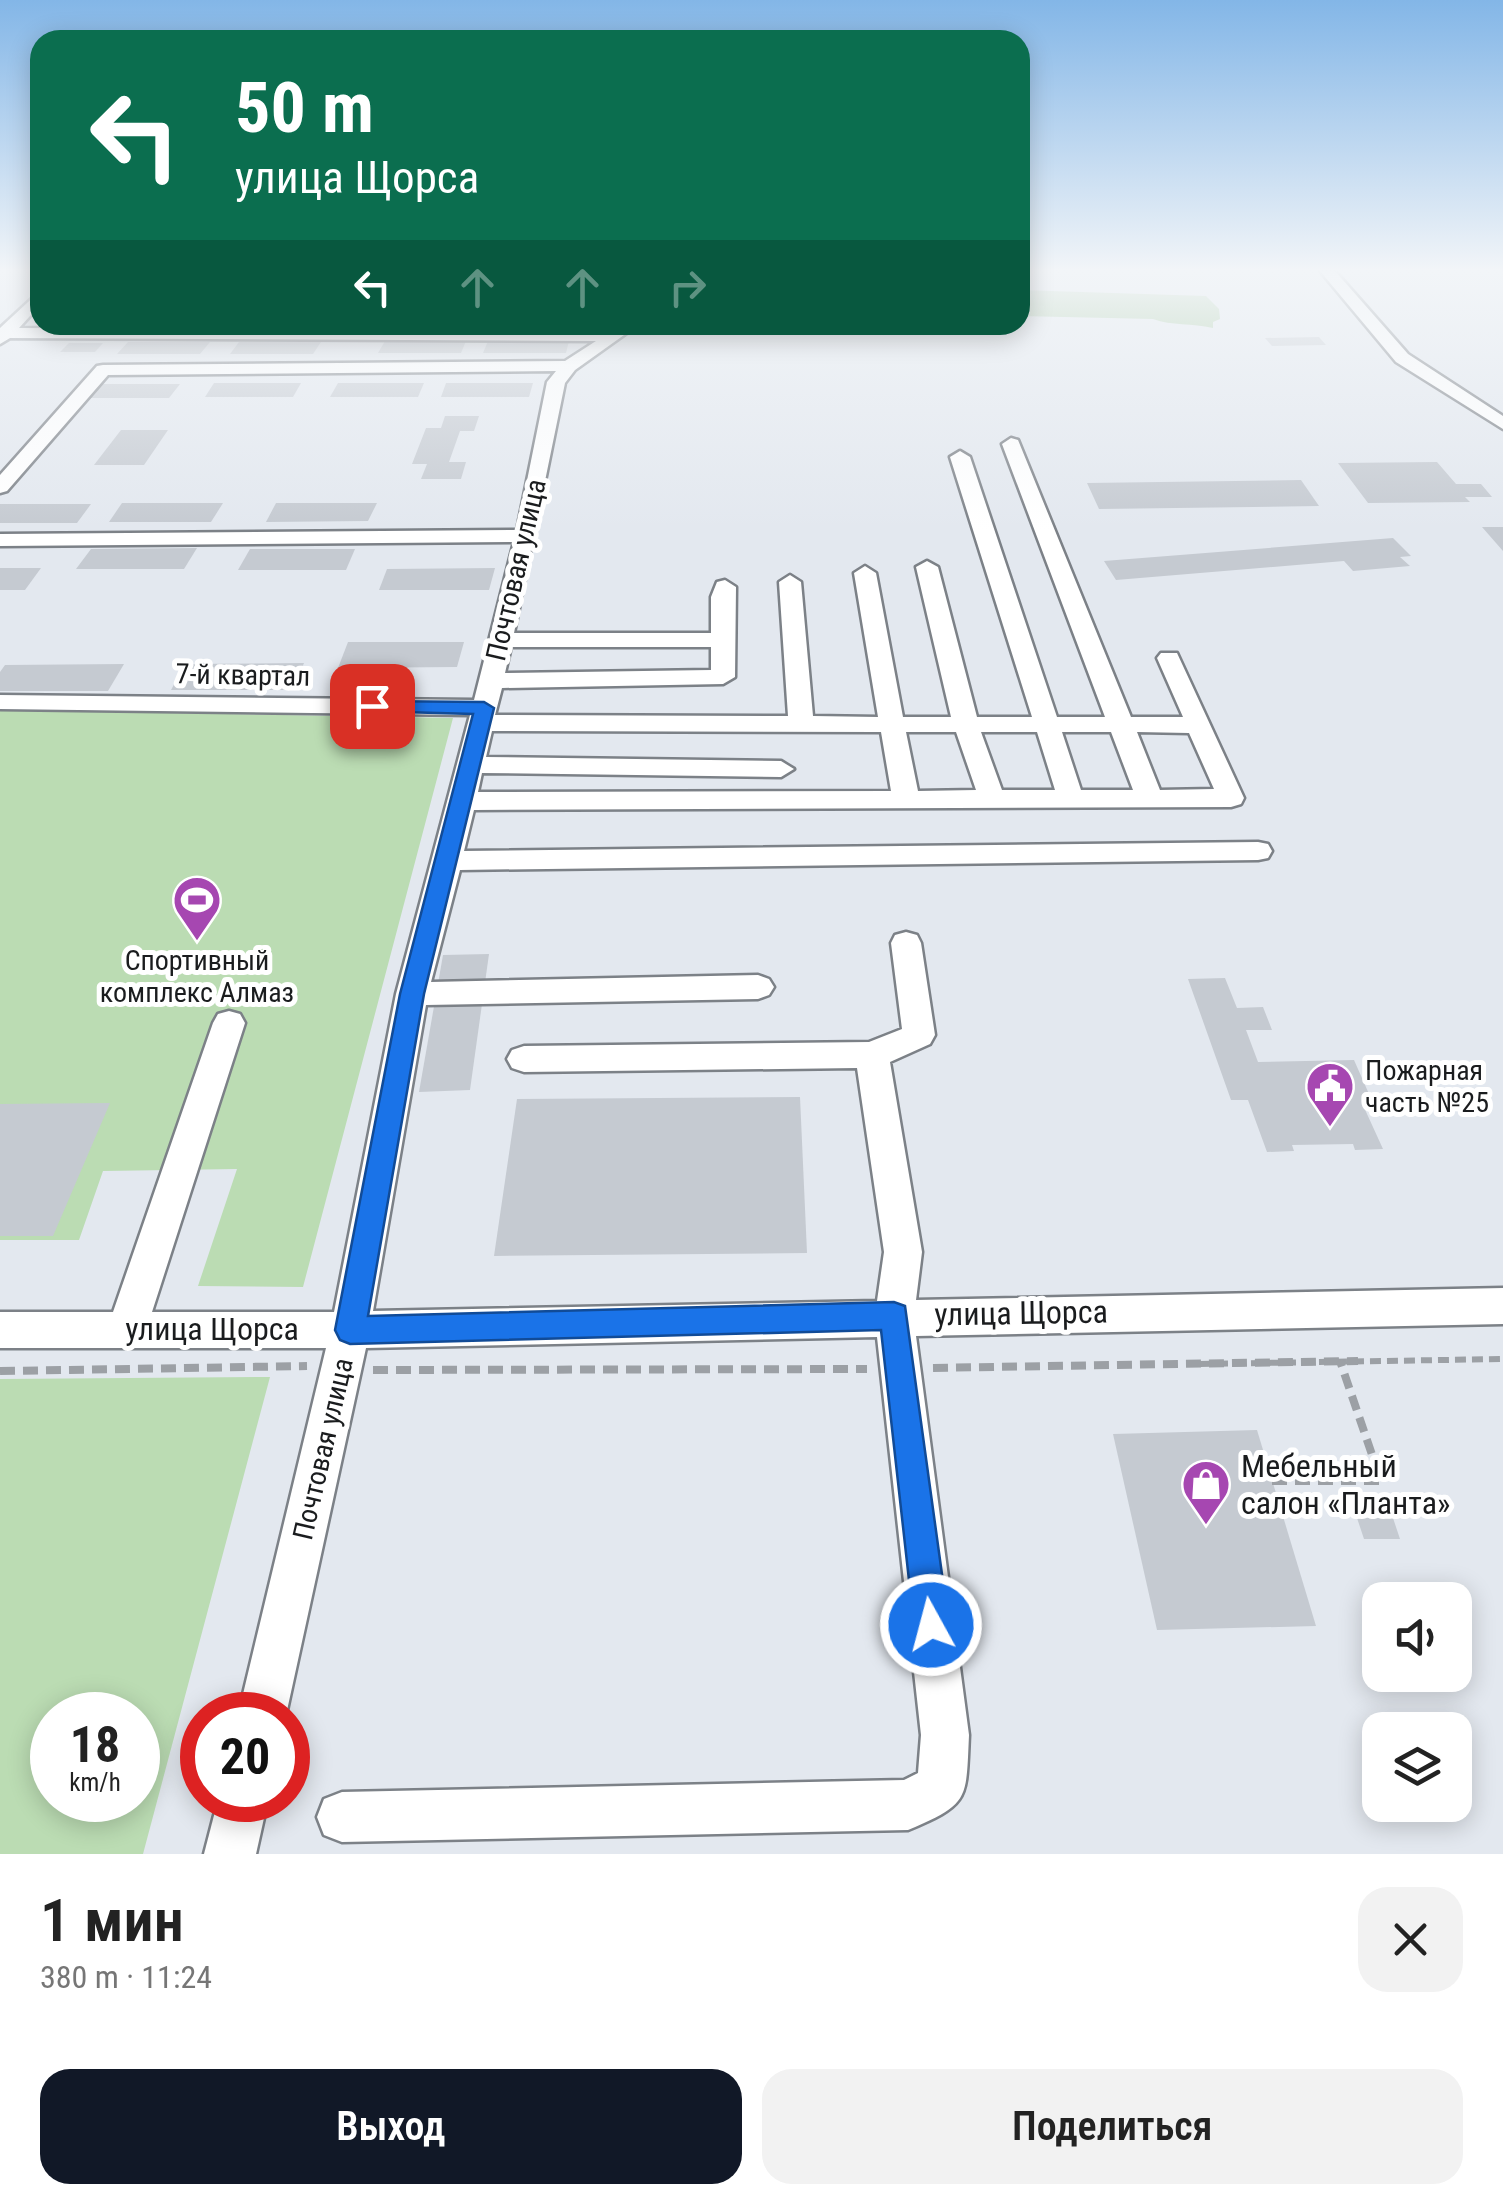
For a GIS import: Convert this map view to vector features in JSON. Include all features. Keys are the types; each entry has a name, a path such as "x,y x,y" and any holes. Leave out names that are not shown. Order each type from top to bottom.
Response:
{"street":[{"path":"0,487 111,358"},
{"path":"102,370 569,366 577,358"},
{"path":"1402,358 1503,424"},
{"name":"Почтовая улица","path":"267,1692 342,1370 412,994 526,536 556,382 569,366"},
{"path":"1011,444 1150,798"},
{"path":"960,457 1070,799"},
{"path":"0,540 526,536"},
{"path":"927,568 966,725 992,799"},
{"path":"865,573 906,800"},
{"path":"790,582 801,724"},
{"path":"485,704 722,678 725,587"},
{"path":"500,640 722,640"},
{"path":"462,801 1230,798 1169,658"},
{"name":"7-й квартал","path":"0,702 485,704"},
{"path":"485,704 801,724 1199,725"},
{"path":"470,765 781,769"},
{"path":"448,861 1258,851"},
{"path":"524,1059 872,1056 919,1035 906,943"},
{"path":"412,994 758,987"},
{"path":"126,1329 229,1023"},
{"path":"342,1817 908,1805 942,1787 945,1735 894,1316 903,1252 872,1056"},
{"name":"улица Щорса","path":"0,1330 350,1330 1503,1306"},
{"path":"230,1854 238,1822"}],"path":[{"path":"0,1371 314,1366 342,1370 899,1369 1503,1359"},
{"path":"1272,1481 1381,1482 1340,1361"}],"green space":[{"name":"Спортивный комплекс Алмаз","path":"0,710 453,718 303,1287 198,1286 237,1169 103,1171 79,1240 0,1240"},
{"path":"270,1377 186,1692 180,1692 180,1715 160,1790 160,1692 30,1692 30,1822 152,1822 143,1854 0,1854 0,1379"}],"building":[{"path":"214,383 301,383 293,397 205,397"},
{"path":"338,383 424,383 418,397 330,397"},
{"path":"446,383 533,383 529,397 441,397"},
{"path":"93,384 180,384 169,398 81,398"},
{"path":"445,416 479,416 474,431 460,431 449,462 466,462 461,479 421,479 427,464 412,464 426,428 441,428"},
{"path":"121,430 168,430 144,465 94,465"},
{"path":"1437,462 1456,484 1481,484 1492,497 1465,497 1470,502 1368,503 1338,463"},
{"path":"1301,480 1319,506 1099,509 1087,483"},
{"path":"122,503 223,503 211,522 109,522"},
{"path":"276,503 377,503 368,521 266,522"},
{"path":"0,504 91,504 77,523 0,523"},
{"path":"1482,527 1503,527 1503,551"},
{"path":"1393,538 1411,556 1400,557 1410,566 1353,571 1344,561 1116,580 1104,561"},
{"path":"197,548 184,569 76,569 91,549"},
{"path":"250,549 355,549 346,570 238,570"},
{"path":"0,568 41,568 25,590 0,590"},
{"path":"495,568 489,590 379,590 387,569"},
{"path":"348,642 464,642 457,667 338,668"},
{"path":"304,663 293,690 171,690 185,664"},
{"path":"124,664 108,691 0,691 0,672 5,665"},
{"path":"489,954 470,1090 419,1092 443,955"},
{"path":"1225,978 1237,1008 1263,1007 1272,1030 1246,1030 1258,1062 1354,1060 1373,1103 1362,1103 1383,1149 1355,1150 1353,1144 1292,1145 1294,1151 1267,1152 1248,1100 1231,1100 1188,979"},
{"path":"800,1097 807,1253 494,1256 517,1099"},
{"path":"110,1103 53,1236 0,1236 0,1104"},
{"path":"1257,1430 1316,1626 1157,1630 1113,1434"},
{"path":"1357,1518 1393,1518 1400,1539 1364,1539"}],"place":[{"name":"Спортивный комплекс Алмаз","path":"197,942"},
{"name":"Пожарная часть №25","path":"1330,1128"},
{"name":"Мебельный салон «Планта»","path":"1206,1526"}],"route":[{"path":"372,706 484,708 412,994 350,1330 894,1316 931,1625"}]}
